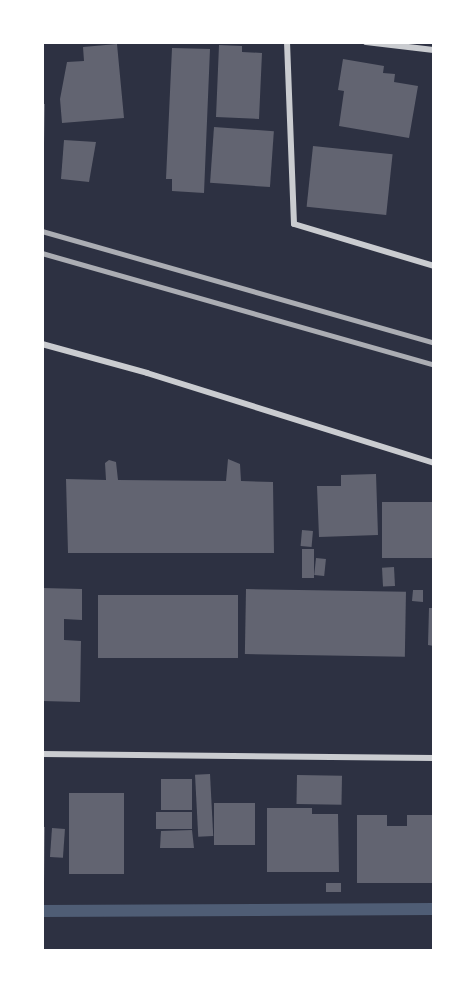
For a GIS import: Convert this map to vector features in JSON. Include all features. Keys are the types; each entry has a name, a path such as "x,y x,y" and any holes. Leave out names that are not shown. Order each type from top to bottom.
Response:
{"street":[{"path":"287,42 294,224 434,266"},
{"path":"366,42 434,50"},
{"path":"42,344 147,373 434,464"},
{"path":"42,754 434,758"}],"building":[{"path":"117,44 124,118 62,123 60,99 67,62 84,61 83,47"},
{"path":"219,45 242,46 242,52 262,53 259,119 216,117"},
{"path":"172,48 210,49 204,193 172,191 172,179 166,179"},
{"path":"343,59 384,66 383,73 395,74 394,82 418,86 409,138 339,126 344,91 338,90"},
{"path":"42,104 45,104 44,144 42,144"},
{"path":"214,127 274,131 270,187 210,183"},
{"path":"64,140 96,142 89,182 61,179"},
{"path":"313,146 393,154 386,215 307,207"},
{"path":"228,459 240,464 241,481 273,482 274,553 68,553 66,479 106,480 105,463 109,460 116,462 118,480 226,481"},
{"path":"376,474 378,535 319,537 317,486 341,486 341,475"},
{"path":"382,502 434,502 434,558 382,558"},
{"path":"302,530 313,531 312,547 301,546"},
{"path":"302,549 314,549 314,578 302,578"},
{"path":"316,558 326,559 324,576 314,575"},
{"path":"394,567 395,586 383,587 382,568"},
{"path":"42,588 82,589 82,620 64,619 64,640 81,641 80,702 42,701"},
{"path":"246,589 406,592 405,657 245,654"},
{"path":"413,590 423,590 423,602 412,601"},
{"path":"98,595 238,595 238,658 98,658"},
{"path":"429,608 434,608 434,646 428,645"},
{"path":"210,774 213,836 198,837 195,775"},
{"path":"297,775 342,776 341,805 296,804"},
{"path":"161,779 192,779 192,810 161,810"},
{"path":"69,793 124,793 124,874 69,874"},
{"path":"214,803 255,803 255,845 214,845"},
{"path":"267,808 312,808 312,814 338,814 339,872 267,872"},
{"path":"156,812 192,812 192,829 156,829"},
{"path":"357,815 387,815 387,826 407,826 407,815 434,815 434,883 357,883"},
{"path":"42,827 45,827 44,883 42,883"},
{"path":"52,828 65,829 63,858 50,857"},
{"path":"192,830 194,848 160,848 161,831"},
{"path":"326,883 341,883 341,892 326,892"}],"waterway":[{"path":"42,911 434,909"}],"railway":[{"path":"42,231 434,343"},
{"path":"42,253 434,365"}]}
